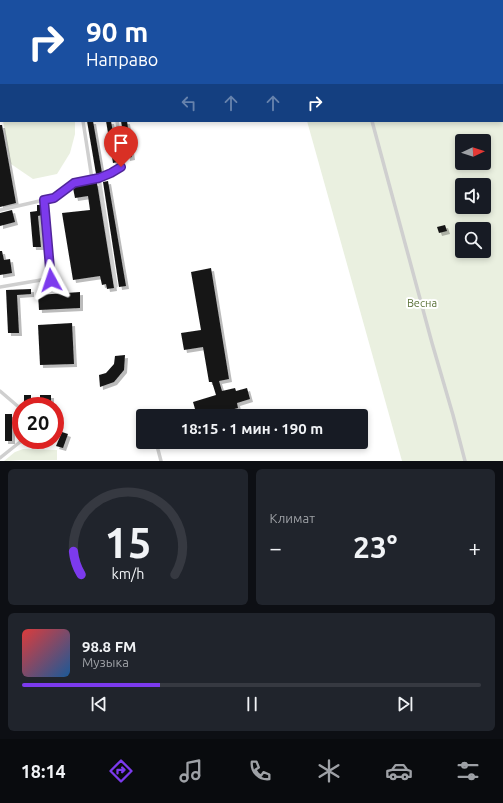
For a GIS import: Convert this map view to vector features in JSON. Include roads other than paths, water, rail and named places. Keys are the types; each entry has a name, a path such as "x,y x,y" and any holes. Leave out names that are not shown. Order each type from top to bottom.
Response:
{"lane":[{"path":"84,122 92,179"},
{"path":"0,210 54,198 74,183 99,178 121,167 123,164 117,122"},
{"path":"372,122 465,461"},
{"path":"99,178 116,286"},
{"path":"44,200 51,280"},
{"path":"0,287 41,280"},
{"path":"0,391 12,401"},
{"path":"0,458 12,448"},
{"path":"158,449 161,461"}],"park label":[{"name":"Весна","path":"422,303"}]}
